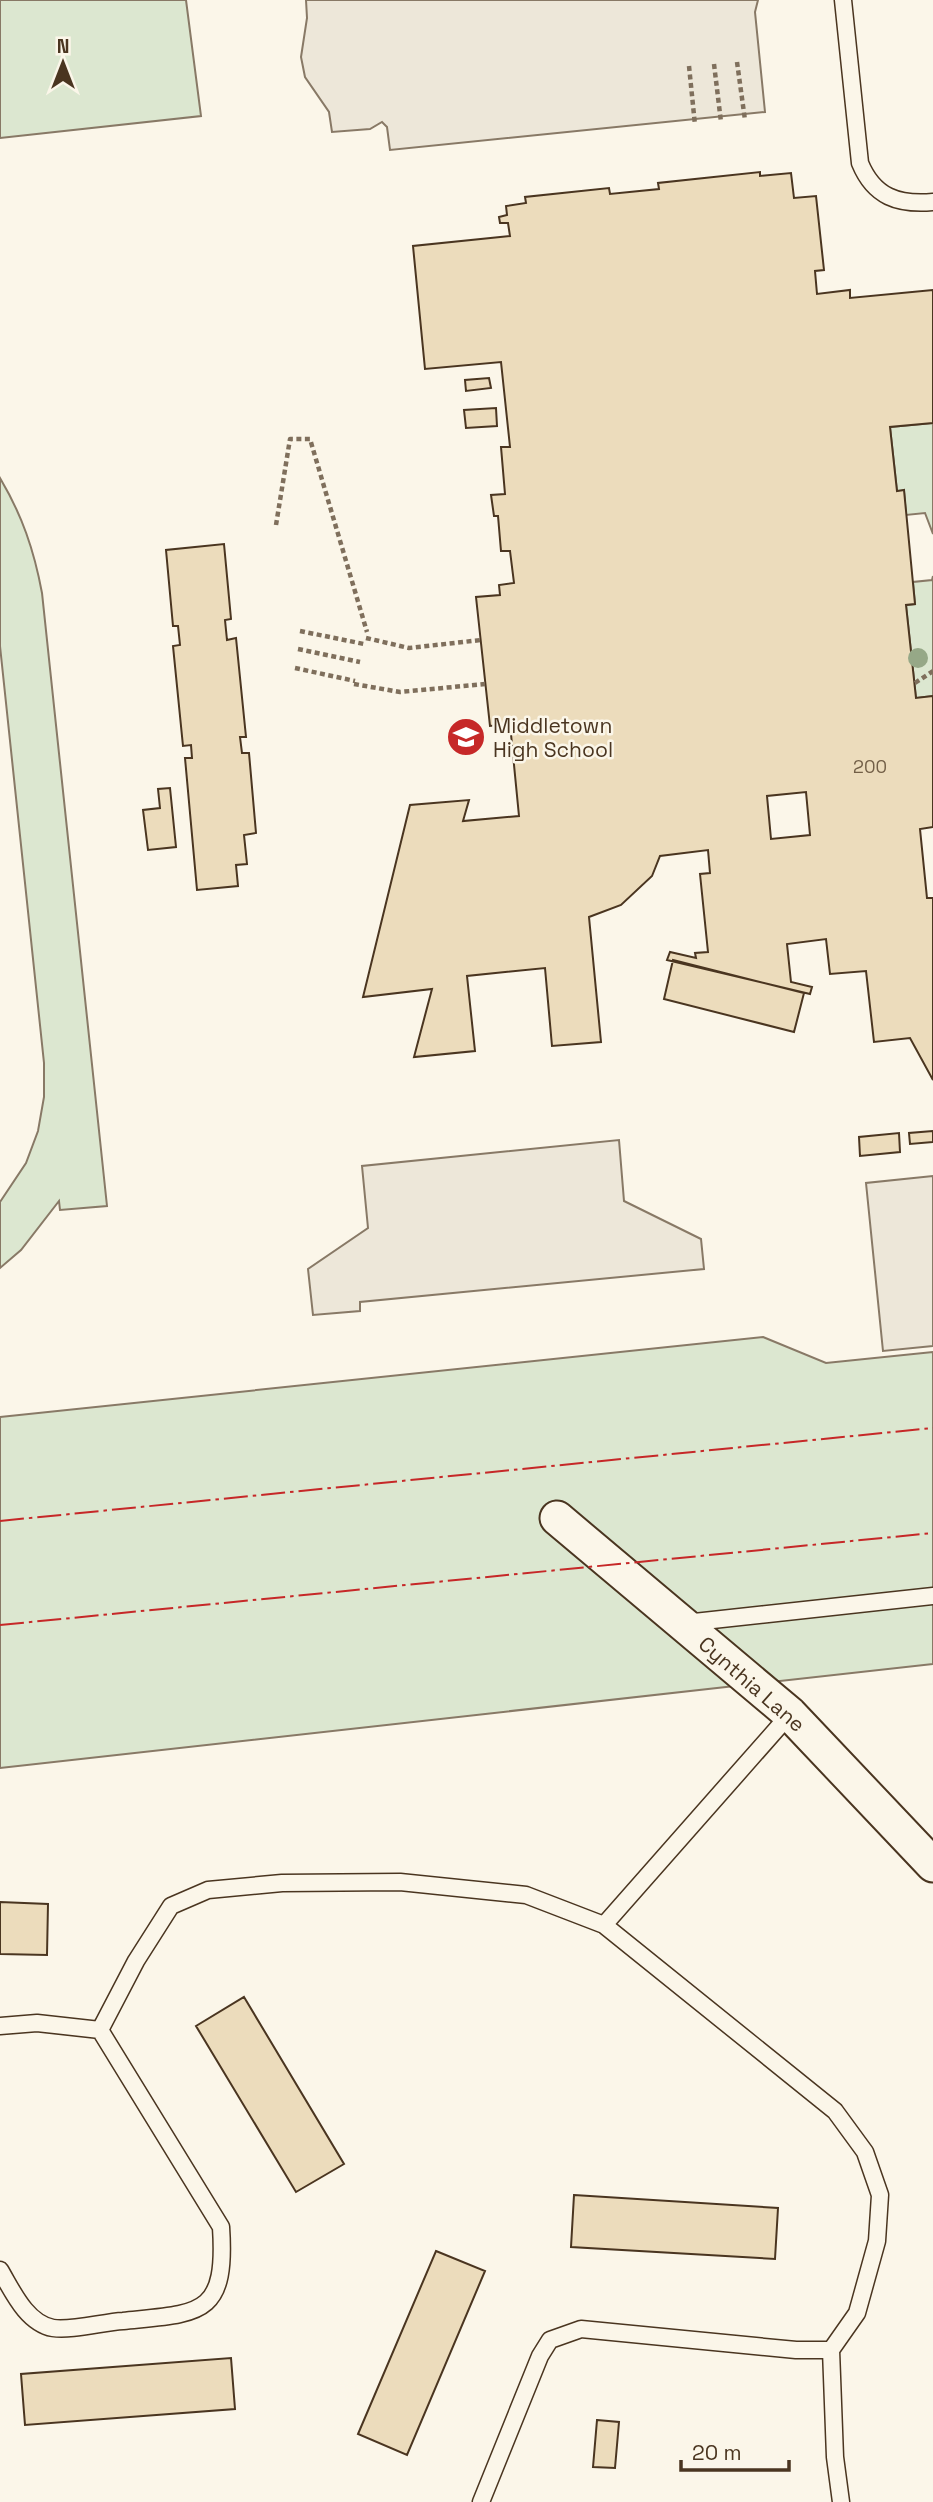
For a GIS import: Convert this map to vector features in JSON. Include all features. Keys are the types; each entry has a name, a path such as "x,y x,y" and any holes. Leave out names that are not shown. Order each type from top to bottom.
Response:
{"street":[{"name":"Cynthia Lane","path":"557,1518 790,1714 933,1865"}],"lane":[{"path":"843,0 860,163 867,179 893,198 910,204 933,202"},
{"path":"682,1623 933,1596"},
{"path":"604,1925 790,1714"},
{"path":"100,2030 136,1961 172,1906 208,1890 282,1883 400,1882 526,1895 604,1925 835,2111 865,2152 880,2194 877,2241 857,2313 831,2350 835,2457 841,2502"},
{"path":"0,2026 37,2023 100,2030"},
{"path":"0,2270 25,2311 52,2328 190,2314 212,2297 223,2263 221,2227 100,2030"},
{"path":"481,2502 540,2356 550,2340 580,2329 796,2350 831,2350"}],"path":[{"path":"737,62 745,120"},
{"path":"714,64 720,122"},
{"path":"689,66 695,125"},
{"path":"276,525 290,439 310,439 366,638"},
{"path":"300,631 366,638 409,648 481,640"},
{"path":"298,649 360,662"},
{"path":"295,667 400,692 485,684"},
{"path":"915,683 933,671"}],"green space":[{"path":"0,0 186,0 201,116 0,138"},
{"path":"933,423 933,534 925,513 906,515 904,491 897,491 890,427"},
{"path":"0,478 26,533 42,593 107,1206 60,1210 59,1201 21,1250 0,1268 0,1202 26,1163 38,1131 44,1097 44,1063 0,646"},
{"path":"933,576 933,696 916,698 906,605 915,604 913,582 932,580"},
{"path":"763,1337 826,1363 933,1352 933,1664 0,1768 0,1417"}],"shaded area":[{"path":"306,0 758,0 755,12 765,112 390,150 387,127 382,122 370,129 332,132 329,112 305,77 301,57 307,18"},
{"path":"619,1140 624,1201 701,1239 704,1269 360,1302 360,1311 313,1315 308,1269 368,1228 362,1166"},
{"path":"933,1176 933,1346 883,1351 866,1183"}],"building":[{"path":"760,172 760,176 791,173 794,198 816,196 824,270 815,271 817,294 850,290 850,298 933,290 933,423 890,427 897,491 904,490 915,604 906,605 916,698 933,696 933,827 920,829 927,898 933,898 933,1080 910,1038 874,1042 866,971 830,974 826,939 787,944 791,982 812,987 810,994 667,960 670,952 696,958 695,953 708,952 700,874 710,873 708,850 660,856 652,876 621,905 589,917 601,1042 552,1046 545,968 467,976 475,1051 414,1057 432,989 363,997 410,805 469,800 463,821 519,816 510,724 490,726 476,597 500,595 499,585 514,583 510,551 501,551 498,516 494,516 491,495 505,494 501,447 510,447 501,362 425,369 413,246 510,236 508,223 500,223 499,217 507,215 506,206 526,203 525,197 609,188 610,194 659,189 658,183","holes":["806,792 810,835 771,839 767,796"]},
{"path":"489,378 491,388 466,391 465,380"},
{"path":"496,408 497,426 466,428 464,410"},
{"path":"224,544 231,619 225,620 227,640 236,638 246,737 240,737 242,753 249,753 256,833 244,835 247,864 236,865 238,886 197,890 185,758 192,758 191,745 183,746 173,646 180,645 178,626 173,626 166,550"},
{"path":"170,788 176,847 148,850 143,810 160,808 158,789"},
{"path":"673,960 804,993 794,1032 664,999"},
{"path":"933,1131 933,1142 910,1144 909,1133"},
{"path":"899,1133 900,1152 860,1156 859,1137"},
{"path":"0,1902 48,1904 47,1955 0,1954"},
{"path":"244,1997 344,2164 296,2192 196,2026"},
{"path":"574,2195 778,2208 775,2259 571,2247"},
{"path":"436,2251 485,2271 407,2455 358,2434"},
{"path":"231,2358 235,2409 25,2425 21,2374"},
{"path":"597,2420 619,2422 615,2468 593,2467"}],"power":[{"path":"0,1521 933,1428"},
{"path":"0,1625 933,1533"}],"place":[{"name":"Middletown High School","path":"466,737"}]}
